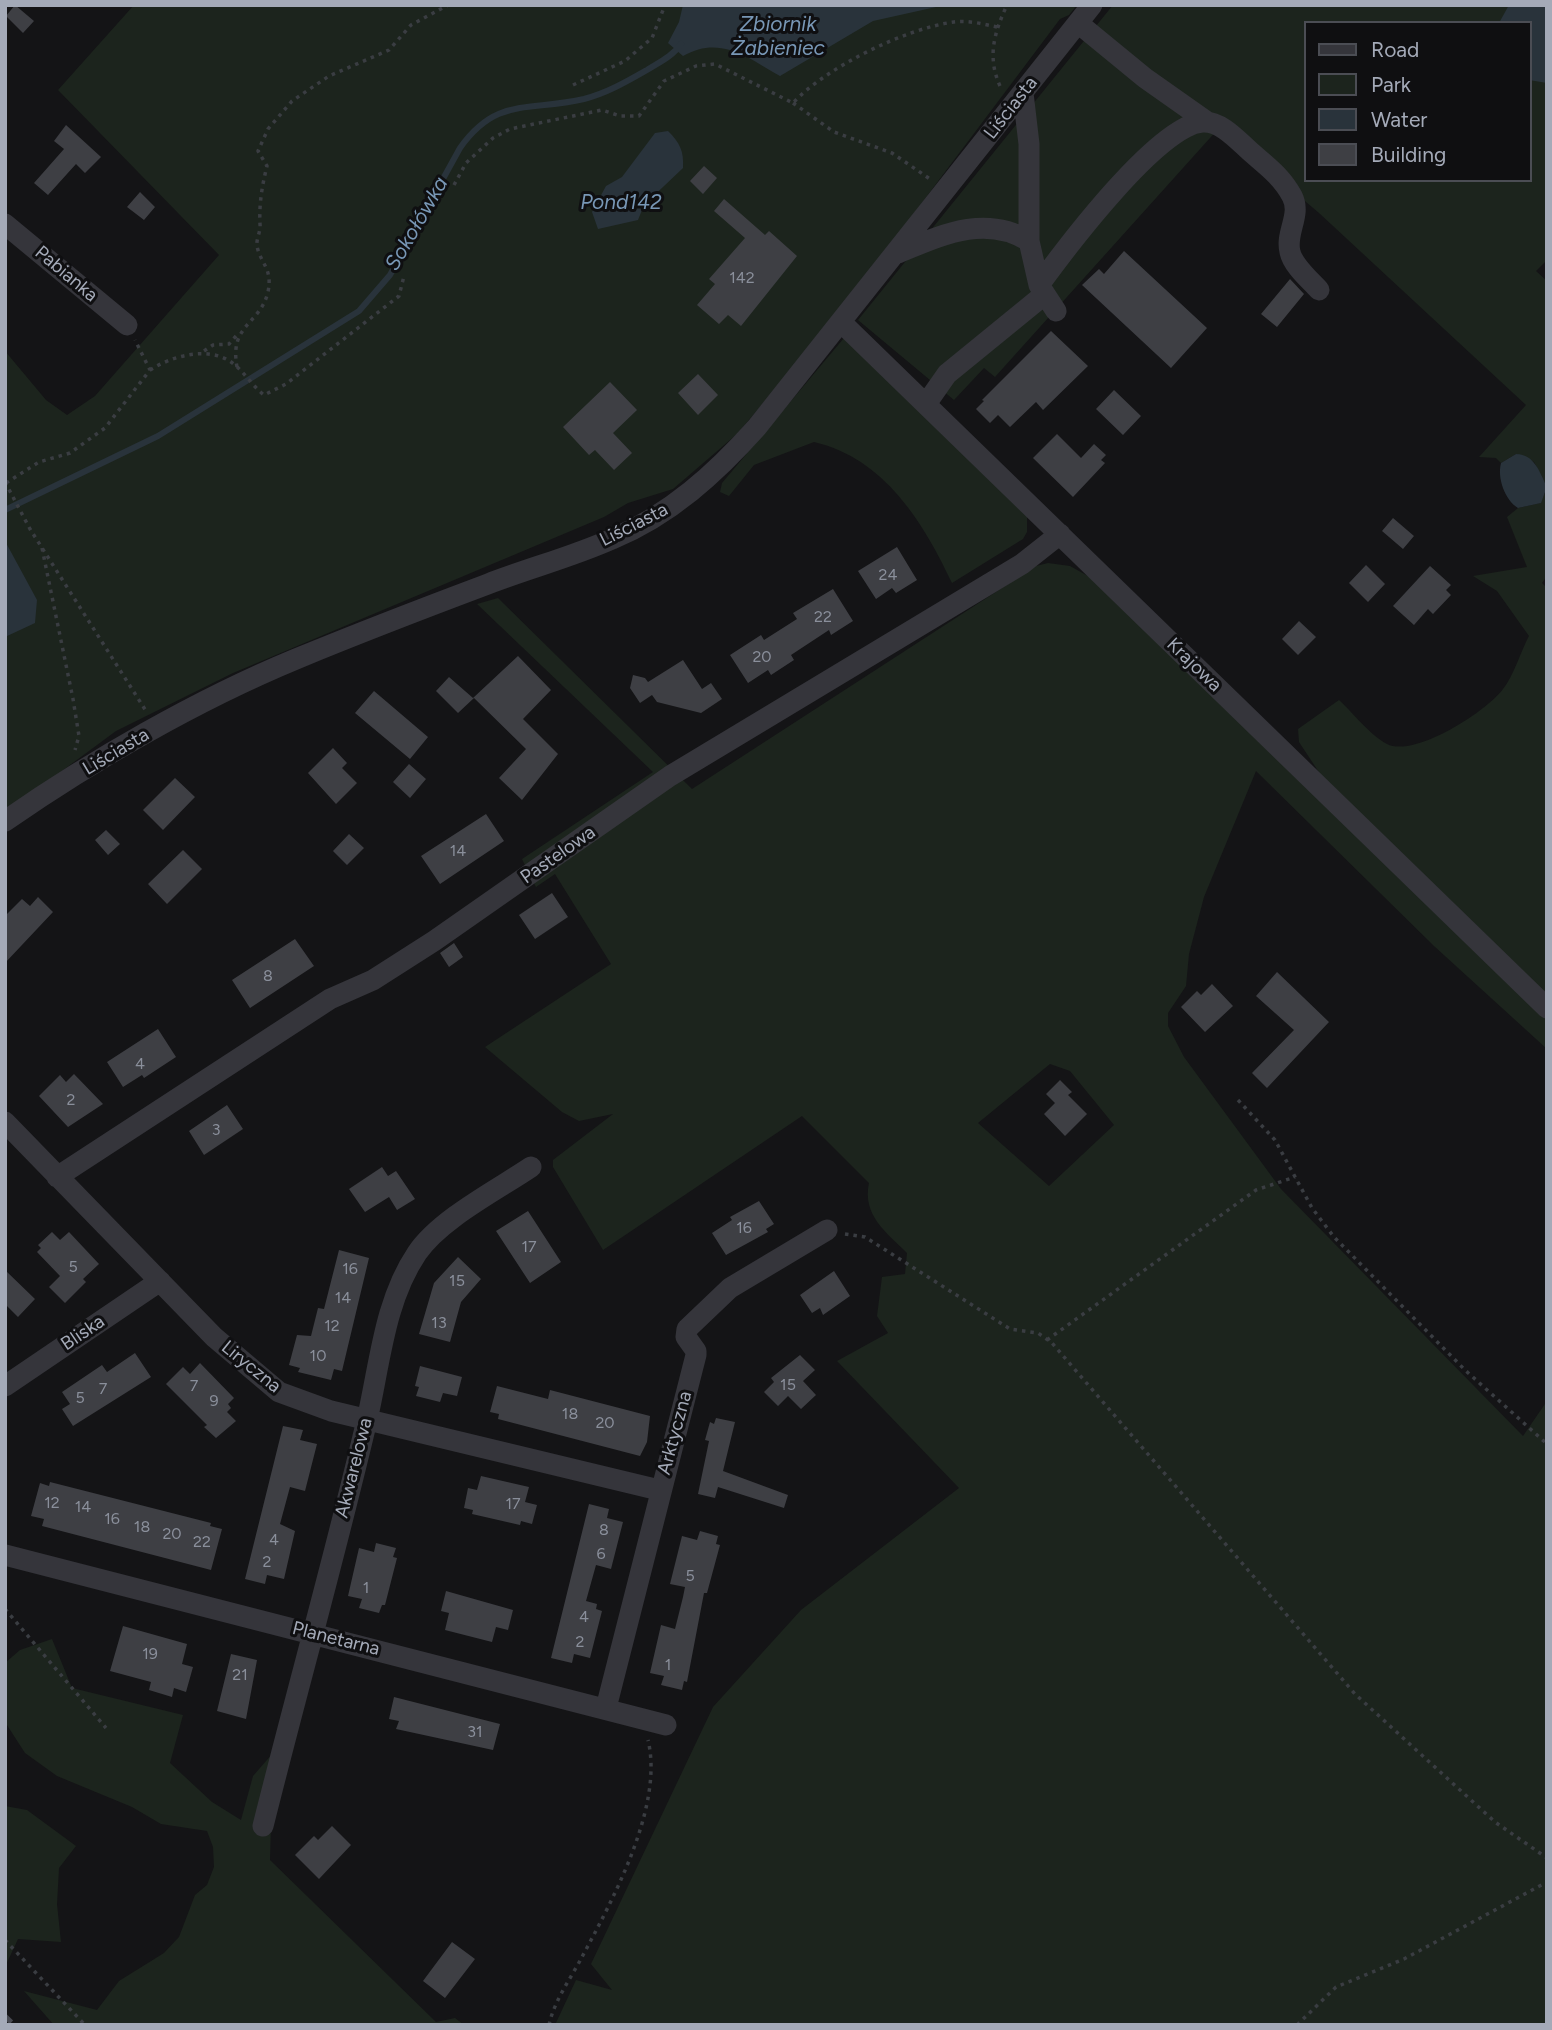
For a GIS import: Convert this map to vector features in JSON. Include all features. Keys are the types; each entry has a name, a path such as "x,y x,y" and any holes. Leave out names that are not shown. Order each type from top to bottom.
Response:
{"street":[{"name":"Liściasta","path":"5,821 157,728 224,692 296,659 488,583 613,539 663,512 724,464 842,323 1092,5"},
{"path":"1078,23 1145,78 1206,121 1224,128 1278,175 1293,198 1297,212 1288,242 1290,256 1319,290"},
{"path":"1017,101 1029,144 1029,241 1046,297"},
{"path":"926,404 947,374 1046,297 1062,252 1150,152 1187,125 1206,121"},
{"name":"Pabianka","path":"5,224 127,325"},
{"path":"896,254 965,229 1011,230 1029,241"},
{"name":"Krajowa","path":"842,323 1547,1009"},
{"name":"Pastelowa","path":"57,1177 330,999 373,979 434,941 670,776 1022,565 1060,534"},
{"name":"Liryczna","path":"5,1122 214,1337 279,1392 309,1405 367,1420 659,1490"},
{"name":"Akwarelowa","path":"263,1826 367,1420 391,1311 400,1285 419,1251 441,1228 531,1167"},
{"name":"Arktyczna","path":"606,1708 659,1490 696,1355 686,1337 687,1329 730,1288 827,1230"},
{"name":"Bliska","path":"5,1386 160,1281"},
{"name":"Planetarna","path":"5,1555 666,1725"}],"path":[{"path":"204,352 213,345 229,344 259,312 268,291 268,267 257,246 260,225 258,211 267,166 258,151 268,129 292,100 329,76 389,50 411,25 448,5"},
{"path":"573,85 625,61 652,38 665,5"},
{"path":"1007,5 993,39 994,72 1017,101"},
{"path":"793,103 803,92 846,65 918,32 954,22 997,27"},
{"path":"454,185 466,163 493,138 510,129 525,123 552,123 602,110 620,116 639,116 664,80 696,66 715,64 793,103 834,132 900,157 946,191"},
{"path":"157,728 41,546 6,483 39,462 69,453 105,428 150,370 168,358 204,352 226,359 264,395 312,365 399,296 404,276"},
{"path":"127,325 150,370"},
{"path":"237,368 235,354 238,335"},
{"path":"41,546 79,736 64,784"},
{"path":"1238,1100 1275,1140 1295,1177 1334,1237 1465,1370 1547,1444"},
{"path":"1047,1340 1256,1190 1295,1177"},
{"path":"827,1230 865,1237 1010,1329 1038,1333 1047,1340 1356,1694 1495,1822 1547,1858"},
{"path":"5,1609 106,1728"},
{"path":"549,2025 606,1912 627,1863 645,1807 653,1762 648,1738 635,1717"},
{"path":"1297,2025 1336,1987 1404,1959 1547,1882"},
{"path":"5,1940 86,2025"}],"green space":[{"path":"134,5 1077,5 1069,15 1060,19 833,321 737,434 673,489 628,503 604,517 233,673 116,731 5,813 5,351 46,400 67,415 95,396 219,255 58,90"},
{"path":"1113,5 1547,5 1547,260 1536,271 1547,281 1547,487 1534,462 1516,454 1501,463 1496,458 1479,457 1526,405 1319,213 1219,128 995,377 984,368 954,400 858,320"},
{"path":"844,338 1027,515 1027,532 1023,539 952,583 928,538 899,496 861,462 839,450 814,442 754,465 729,496 720,492 722,483"},
{"path":"1547,489 1547,576 1542,583 1547,588 1547,1004 1334,795 1299,742 1298,729 1339,700 1368,730 1387,744 1399,747 1414,745 1449,730 1494,699 1510,677 1529,636 1497,591 1473,576 1527,567 1507,517 1518,508 1540,503"},
{"path":"1048,563 1070,566 1095,580 1547,1014 1547,1049 1434,946 1256,771 1204,897 1189,954 1186,986 1168,1013 1168,1026 1184,1057 1281,1189 1523,1436 1547,1401 1547,2025 555,2025 576,1980 612,1990 591,1964 713,1707 801,1610 959,1488 837,1361 888,1333 877,1316 882,1277 905,1274 907,1253 872,1214 869,1183 802,1116 603,1250 553,1167 553,1160 613,1114 579,1121 562,1112 485,1047 611,964 555,874 536,887 522,859 653,772 477,604 498,598 692,789 1036,566","holes":["1050,1064 1070,1071 1114,1125 1049,1186 978,1123"]},
{"path":"52,1639 72,1688 183,1715 170,1763 212,1802 241,1820 253,1776 273,1753 270,1860 436,2022 455,2018 464,2025 54,2025 24,1991 97,2010 119,1981 164,1953 179,1937 195,1895 207,1885 214,1867 213,1847 207,1831 161,1824 132,1807 57,1776 25,1753 5,1722 5,1663 20,1650"},
{"path":"5,1806 27,1810 76,1846 59,1868 57,1904 61,1942 18,1939 5,1967"}],"water":[{"name":"Zbiornik Żabieniec","path":"683,5 945,5 873,21 780,76 745,56 721,48 696,50 683,56 668,43 679,22"},
{"path":"1509,5 1547,5 1547,83 1531,80 1531,21 1500,21"},
{"name":"Pond142","path":"668,131 680,148 683,168 644,205 638,220 598,229 592,212 606,186 622,177 655,133"},
{"path":"1516,454 1528,457 1539,470 1547,487 1541,503 1518,508 1506,494 1501,482 1501,463"},
{"path":"5,541 37,600 35,623 5,637"}],"building":[{"path":"15,5 34,21 23,33 6,16"},
{"path":"66,125 101,157 85,173 76,164 48,195 34,183 64,149 54,141"},
{"path":"704,166 717,178 703,194 690,181"},
{"path":"140,192 155,207 144,220 127,207"},
{"path":"724,199 765,235 769,231 797,256 741,326 728,315 719,324 697,305 715,284 709,279 745,238 714,211"},
{"path":"1124,251 1207,328 1171,368 1082,285 1099,269 1104,274"},
{"path":"1290,279 1304,294 1277,327 1261,314"},
{"path":"1051,331 1088,366 1043,410 1036,402 1010,427 998,415 990,423 976,409"},
{"path":"698,374 718,395 698,415 678,393"},
{"path":"610,382 637,410 613,433 632,453 614,470 595,450 589,455 563,427"},
{"path":"1114,390 1141,416 1123,435 1096,409"},
{"path":"1057,434 1081,458 1094,444 1106,455 1101,460 1105,463 1073,497 1033,458"},
{"path":"1393,518 1414,536 1403,549 1382,531"},
{"path":"897,547 917,580 896,593 892,588 876,599 858,571"},
{"path":"1366,565 1385,584 1368,602 1349,583"},
{"path":"1430,566 1451,585 1446,590 1451,595 1433,614 1428,609 1414,625 1393,606"},
{"path":"833,589 853,621 831,635 829,630 791,655 794,660 771,675 768,670 748,683 730,655 761,635 764,640 797,619 793,613"},
{"path":"1299,621 1316,637 1298,655 1282,639"},
{"path":"518,656 551,690 523,719 558,754 522,800 499,778 526,749 474,698 458,713 436,691 449,677 473,698"},
{"path":"683,660 702,689 711,683 722,699 701,713 657,702 652,695 640,703 630,688 633,675 645,678 648,682"},
{"path":"374,691 428,737 410,759 355,713"},
{"path":"333,748 347,763 342,768 357,783 336,804 308,773"},
{"path":"409,764 426,779 410,798 393,782"},
{"path":"175,778 195,797 163,830 143,810"},
{"path":"486,814 504,841 440,884 421,856"},
{"path":"106,830 120,844 108,855 95,840"},
{"path":"349,834 364,848 347,865 333,851"},
{"path":"183,850 202,869 167,904 148,884"},
{"path":"552,893 568,917 535,939 519,915"},
{"path":"38,897 53,912 5,963 5,916 22,899 30,906"},
{"path":"295,939 314,966 250,1008 232,980"},
{"path":"454,943 463,957 449,967 440,953"},
{"path":"1277,972 1329,1022 1267,1088 1252,1073 1294,1030 1256,996"},
{"path":"1212,984 1233,1006 1205,1032 1181,1007 1197,991 1201,995"},
{"path":"158,1029 176,1057 144,1078 142,1075 123,1087 107,1062"},
{"path":"74,1074 103,1104 68,1127 39,1096 60,1075 66,1082"},
{"path":"1060,1080 1072,1092 1068,1095 1087,1114 1065,1136 1044,1114 1055,1103 1046,1094"},
{"path":"227,1105 243,1129 204,1155 189,1131"},
{"path":"382,1167 388,1176 396,1171 415,1199 397,1210 389,1197 365,1212 349,1189"},
{"path":"759,1201 774,1224 766,1229 768,1232 726,1255 712,1233 732,1220 730,1217"},
{"path":"528,1211 561,1262 530,1283 496,1231"},
{"path":"52,1232 60,1240 69,1232 99,1264 83,1279 86,1282 65,1303 49,1287 60,1276 37,1252 41,1248 38,1245"},
{"path":"339,1250 369,1258 342,1371 334,1369 331,1380 298,1372 300,1368 289,1365 297,1335 311,1336 318,1308 324,1309"},
{"path":"458,1257 481,1279 461,1302 450,1342 419,1334 434,1283"},
{"path":"5,1270 35,1299 18,1317 5,1304"},
{"path":"834,1271 850,1296 823,1315 820,1308 812,1313 800,1295"},
{"path":"135,1353 151,1377 73,1426 62,1409 70,1404 62,1392 102,1365 107,1372"},
{"path":"800,1355 815,1370 803,1381 816,1395 801,1409 788,1396 778,1406 764,1392 774,1382 771,1378"},
{"path":"200,1363 234,1398 228,1404 231,1408 227,1412 236,1421 216,1438 204,1427 207,1425 166,1384 183,1367 190,1374"},
{"path":"420,1366 462,1377 457,1396 443,1393 440,1402 416,1396 419,1387 415,1386"},
{"path":"497,1386 548,1399 550,1390 650,1416 647,1442 640,1456 498,1419 499,1414 490,1412"},
{"path":"716,1418 735,1422 723,1471 788,1495 784,1508 718,1487 715,1498 698,1494 709,1441 705,1440 710,1422 714,1424"},
{"path":"283,1426 303,1430 300,1440 317,1444 305,1491 290,1487 280,1524 295,1531 284,1579 267,1575 265,1584 245,1579"},
{"path":"481,1476 529,1487 525,1502 537,1505 532,1524 521,1521 520,1525 472,1514 473,1510 464,1508 468,1488 477,1490"},
{"path":"50,1482 211,1523 210,1526 222,1529 211,1570 42,1526 44,1519 31,1516 40,1483 49,1486"},
{"path":"589,1504 609,1509 607,1518 623,1522 611,1569 596,1565 586,1601 597,1604 596,1609 602,1611 590,1658 574,1654 572,1663 551,1658"},
{"path":"700,1531 718,1536 716,1544 720,1545 707,1593 704,1593 687,1682 684,1681 682,1690 661,1685 664,1676 650,1673 661,1625 675,1629 683,1597 685,1587 670,1584 682,1536 697,1540"},
{"path":"376,1543 396,1548 393,1557 397,1558 385,1605 382,1605 379,1613 359,1608 362,1599 348,1596 359,1548 374,1552"},
{"path":"446,1591 513,1610 508,1630 496,1627 492,1642 445,1630 449,1613 441,1611"},
{"path":"123,1626 187,1644 182,1664 193,1667 186,1692 174,1688 172,1697 149,1690 151,1682 110,1671"},
{"path":"231,1654 257,1660 246,1719 217,1711"},
{"path":"394,1697 500,1724 493,1750 396,1729 399,1721 389,1719"},
{"path":"332,1826 351,1845 319,1879 295,1855 314,1836 318,1840"},
{"path":"452,1942 475,1959 445,1998 423,1981"}],"waterway":[{"name":"Sokołówka","path":"5,510 158,436 359,311 390,275 460,148 487,120 515,109 564,103 601,94 660,62 681,44"}],"railway":[{"path":"5,2016 14,2025"}]}
